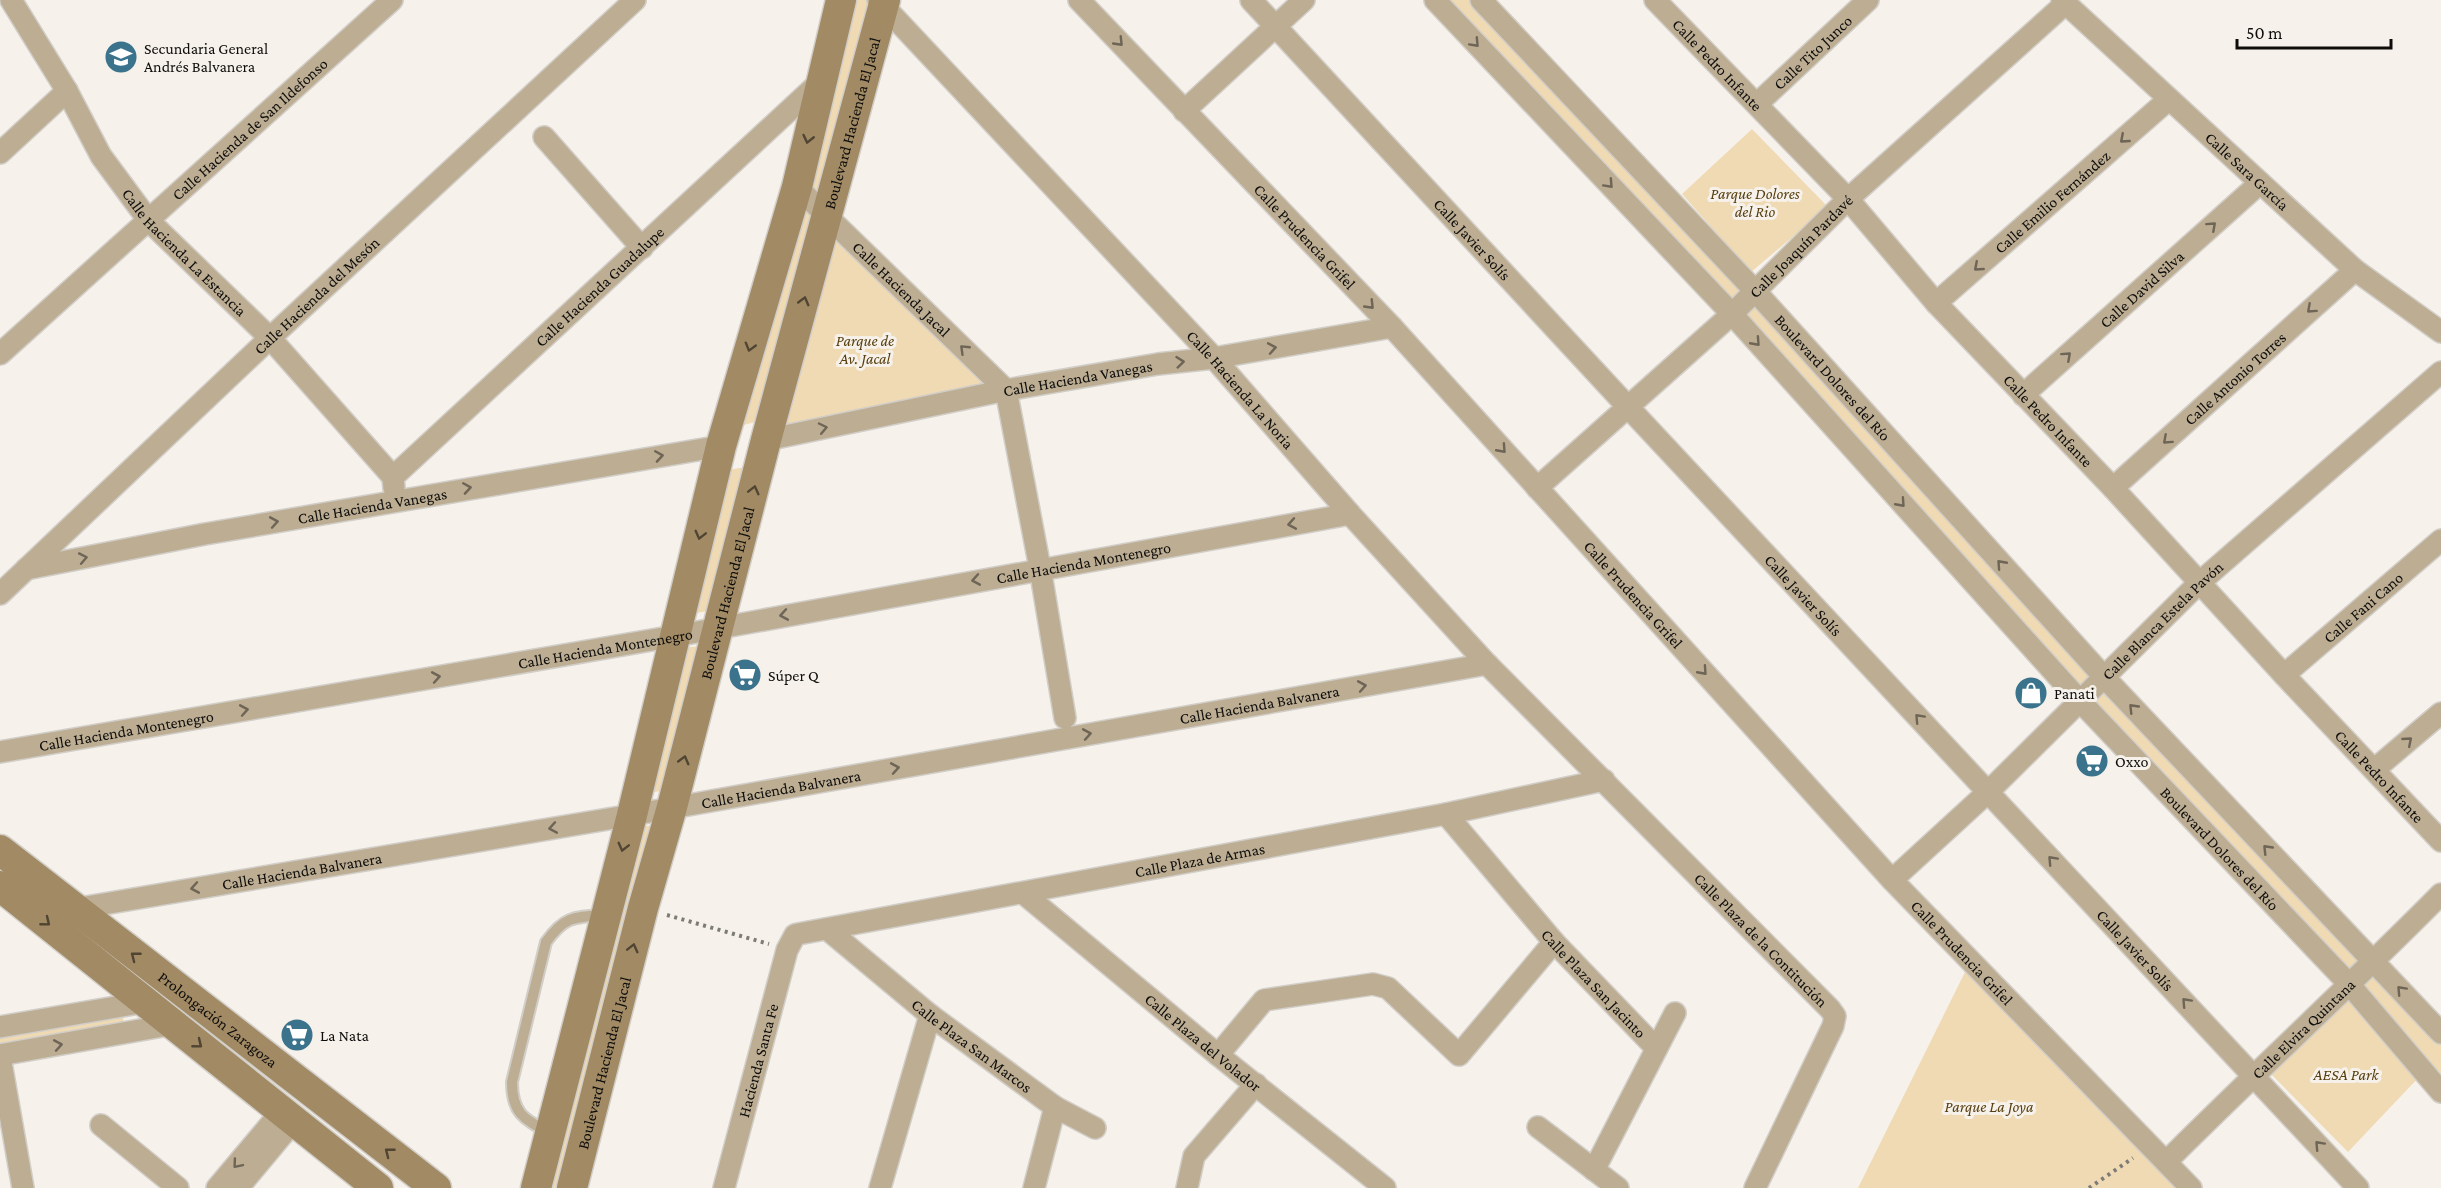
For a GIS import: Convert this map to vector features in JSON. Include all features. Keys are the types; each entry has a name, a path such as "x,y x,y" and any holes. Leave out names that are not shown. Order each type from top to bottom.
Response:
{"main road":[{"path":"536,1188 632,815 721,446 796,187 841,0"},
{"name":"Boulevard Hacienda El Jacal","path":"572,1188 643,908 672,807 882,2"},
{"name":"Prolongación Zaragoza","path":"0,850 436,1188"},
{"name":"Prolongación Zaragoza","path":"0,886 378,1188"}],"street":[{"name":"Calle Hacienda La Estancia","path":"11,0 67,91 101,156 148,221 270,338 393,477"},
{"name":"Calle Hacienda de San Ildefonso","path":"0,354 392,0"},
{"name":"Calle Hacienda del Mesón","path":"0,594 270,338 635,0"},
{"name":"Calle Prudencia Grifel","path":"1079,0 1392,327 1892,880 2191,1188"},
{"name":"Calle Javier Solís","path":"1251,0 2358,1188"},
{"path":"1184,111 1304,0"},
{"name":"Boulevard Dolores del Río","path":"1481,0 1756,292 2104,677 2441,1033"},
{"name":"Calle Tito Junco","path":"1757,104 1868,0"},
{"name":"Calle Hacienda La Noria","path":"882,2 1214,358 1350,514 1487,664 1604,780"},
{"name":"Calle Sara García","path":"2064,2 2355,270 2441,332"},
{"name":"Calle Joaquín Pardavé","path":"1537,488 1732,315 1848,199 2064,2"},
{"name":"Boulevard Dolores del Río","path":"1445,3 1732,315 2080,701 2349,984 2441,1092"},
{"name":"Calle Pedro Infante","path":"1664,3 1848,199 1936,303 2113,488 2284,675 2441,841"},
{"name":"Calle Hacienda Guadalupe","path":"393,477 822,80"},
{"path":"0,153 67,91"},
{"name":"Calle Emilio Fernández","path":"1936,303 2168,100"},
{"path":"544,138 642,248"},
{"name":"Calle David Silva","path":"2023,395 2260,183"},
{"name":"Calle Hacienda Jacal","path":"796,187 1006,390"},
{"path":"1641,218 1665,195"},
{"name":"Calle Antonio Torres","path":"2113,488 2355,270"},
{"name":"Calle Hacienda Vanegas","path":"766,440 1006,390 1158,364 1214,358 1392,327"},
{"name":"Calle Blanca Estela Pavón","path":"1892,880 1988,792 2199,583 2441,372"},
{"path":"1006,390 1040,568 1065,718"},
{"name":"Calle Hacienda Vanegas","path":"26,569 396,500 721,446"},
{"name":"Boulevard Dolores del Río","path":"1876,475 1902,454"},
{"path":"393,477 396,500"},
{"name":"Calle Hacienda Montenegro","path":"0,752 675,636 1040,568 1350,514"},
{"name":"Calle Fani Cano","path":"2284,675 2441,540"},
{"name":"Calle Hacienda Balvanera","path":"74,909 632,815 1487,664"},
{"path":"2375,769 2441,713"},
{"name":"Calle Plaza de Armas","path":"791,943 827,929 1446,814 1604,780"},
{"name":"Calle Plaza de la Contitución","path":"1604,780 1835,1016 1755,1188"},
{"name":"Calle Plaza San Jacinto","path":"1446,814 1554,942 1656,1048 1594,1170"},
{"name":"Calle Plaza del Volador","path":"1023,893 1218,1055 1385,1188"},
{"name":"Calle Elvira Quintana","path":"2167,1161 2349,984 2375,962 2441,894"},
{"name":"Calle Plaza San Marcos","path":"827,929 930,1015 1055,1107 1095,1128"},
{"path":"1218,1055 1264,1000 1373,984 1388,988 1460,1055 1554,942"},
{"name":"Hacienda Santa Fe","path":"724,1188 791,943"},
{"path":"0,1027 145,1002"},
{"path":"110,1008 114,1035"},
{"path":"1656,1048 1675,1013"},
{"path":"880,1188 930,1015"},
{"path":"23,1188 0,1056 174,1024"},
{"path":"1187,1188 1194,1156 1256,1084"},
{"path":"1034,1188 1055,1107"},
{"path":"217,1188 287,1117"},
{"path":"238,1188 287,1117"},
{"path":"101,1125 178,1188"},
{"path":"1538,1127 1617,1188"}],"lane":[{"path":"550,1134 519,1113 512,1100 512,1082 546,942 558,927 572,917 606,915"}],"path":[{"path":"643,908 791,943"},
{"path":"2089,1188 2142,1152"}],"green space":[{"path":"844,0 876,0 759,421 732,428"},
{"path":"1442,0 1476,0 1746,290 1732,304"},
{"name":"Parque Dolores del Rio","path":"1752,129 1828,207 1751,272 1682,194"},
{"name":"Parque de Av. Jacal","path":"831,226 988,388 782,427"},
{"path":"1755,302 2096,677 2081,693 1741,315"},
{"path":"745,467 712,610 687,615 723,471"},
{"path":"702,646 665,790 641,795 679,648"},
{"path":"2105,688 2365,960 2349,975 2091,704"},
{"path":"635,826 656,826 564,1188 542,1188"},
{"name":"Parque La Joya","path":"1968,966 2175,1188 1858,1188"},
{"path":"2374,971 2441,1043 2441,1084 2355,985"},
{"name":"AESA Park","path":"2350,997 2420,1076 2348,1152 2268,1071"},
{"path":"122,1008 124,1026 0,1048 0,1030"}],"place":[{"name":"Secundaria General Andrés Balvanera","path":"121,57"},
{"name":"Súper Q","path":"745,675"},
{"name":"Panati","path":"2031,693"},
{"name":"Oxxo","path":"2092,761"},
{"name":"La Nata","path":"297,1035"}]}
